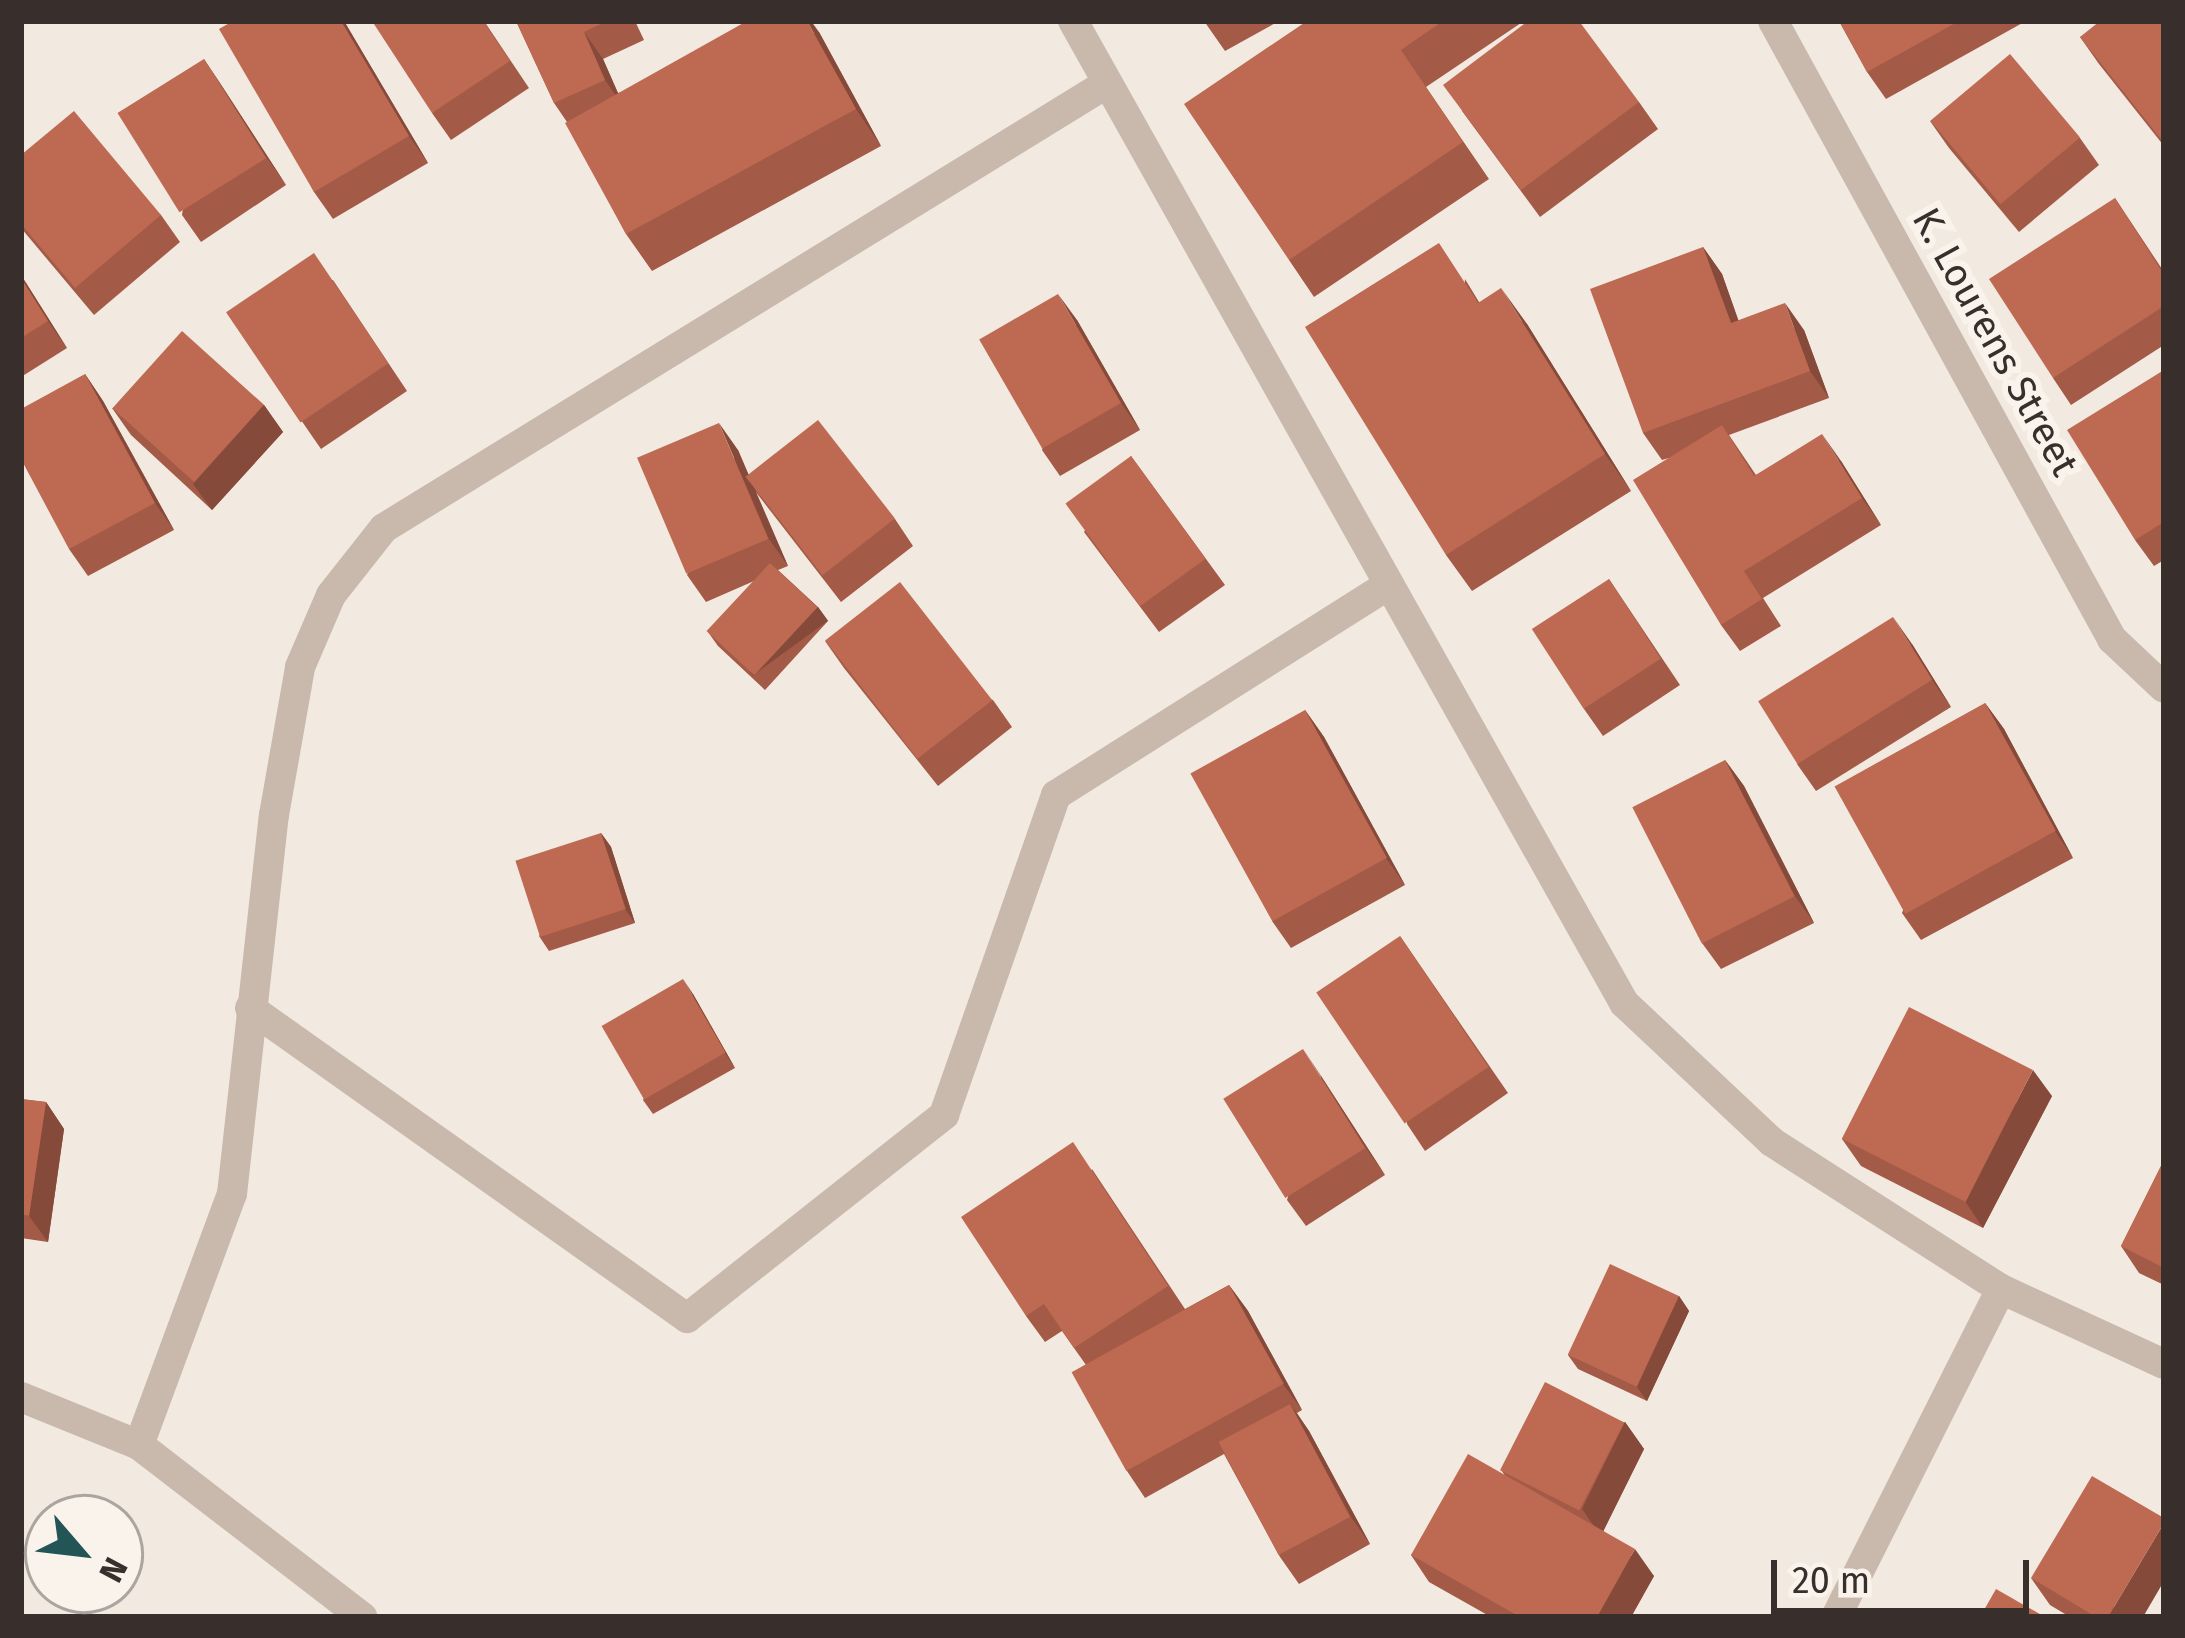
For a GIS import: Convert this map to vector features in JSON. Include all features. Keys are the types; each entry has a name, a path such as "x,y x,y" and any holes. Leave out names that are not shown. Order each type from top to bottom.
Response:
{"street":[{"path":"1073,21 1624,1003 1772,1142 2001,1289 2164,1364"},
{"name":"K. Lourens Street","path":"1773,21 2112,639 2164,688"},
{"path":"139,1445 232,1194 250,1008 300,667 331,595 384,528 1106,84"},
{"path":"250,1008 687,1318 944,1115 1056,795 1388,585"},
{"path":"1836,1617 2001,1289"},
{"path":"21,1397 139,1445 362,1617"}],"building":[{"path":"233,21 341,21 409,136 314,192 219,29"},
{"path":"372,21 483,21 510,61 432,113"},
{"path":"516,21 607,21 584,32 605,80 554,103"},
{"path":"747,21 807,21 856,109 626,234 565,123"},
{"path":"1307,21 1443,21 1401,50 1463,142 1289,260 1184,104"},
{"path":"1528,21 1579,21 1639,102 1521,190 1443,85"},
{"path":"1839,21 1959,21 1867,72"},
{"path":"2100,21 2164,21 2164,143 2080,37"},
{"path":"2010,54 2080,137 2000,204 1930,121"},
{"path":"204,59 266,158 179,212 117,113"},
{"path":"74,111 161,215 75,288 21,224 21,155"},
{"path":"2115,198 2164,275 2164,306 2053,378 1989,279"},
{"path":"1439,243 1478,303 1501,288 1605,454 1446,555 1305,327"},
{"path":"1703,247 1731,323 1785,303 1810,371 1643,433 1590,289"},
{"path":"314,253 388,363 300,423 226,312"},
{"path":"21,278 48,321 21,338"},
{"path":"1058,294 1121,403 1042,449 979,340"},
{"path":"182,331 264,405 194,482 112,408"},
{"path":"2164,370 2164,522 2135,540 2067,430"},
{"path":"85,374 155,503 69,549 21,459 21,409"},
{"path":"818,420 895,519 822,575 746,477"},
{"path":"719,423 768,539 686,574 637,458"},
{"path":"1722,425 1754,476 1822,434 1862,498 1744,571 1762,599 1721,625 1633,480"},
{"path":"1131,456 1206,559 1140,606 1065,504"},
{"path":"770,563 818,607 754,675 707,631"},
{"path":"1609,579 1661,659 1584,709 1532,629"},
{"path":"900,582 992,700 917,759 825,640"},
{"path":"1893,617 1932,680 1797,764 1758,701"},
{"path":"1985,703 2056,831 1905,914 1835,786"},
{"path":"1305,710 1387,858 1272,921 1190,774"},
{"path":"1725,760 1794,896 1702,944 1632,807"},
{"path":"601,833 626,909 540,937 515,861"},
{"path":"1400,936 1488,1067 1405,1123 1316,992"},
{"path":"683,979 726,1053 644,1100 602,1026"},
{"path":"1909,1007 2033,1070 1966,1202 1842,1139"},
{"path":"1303,1049 1365,1148 1285,1198 1223,1099"},
{"path":"21,1099 46,1102 29,1216 21,1214"},
{"path":"1073,1142 1168,1286 1074,1348 1044,1304 1026,1316 961,1217"},
{"path":"2164,1160 2164,1268 2121,1246"},
{"path":"1610,1264 1679,1296 1637,1387 1568,1355"},
{"path":"1229,1285 1284,1384 1126,1471 1072,1372"},
{"path":"1545,1382 1624,1422 1579,1511 1500,1470"},
{"path":"1290,1404 1350,1517 1279,1555 1218,1442"},
{"path":"1468,1454 1635,1549 1597,1617 1520,1617 1411,1555"},
{"path":"2092,1476 2164,1518 2108,1617 2096,1617 2031,1578"},
{"path":"1996,1589 2045,1617 1980,1617"}]}
